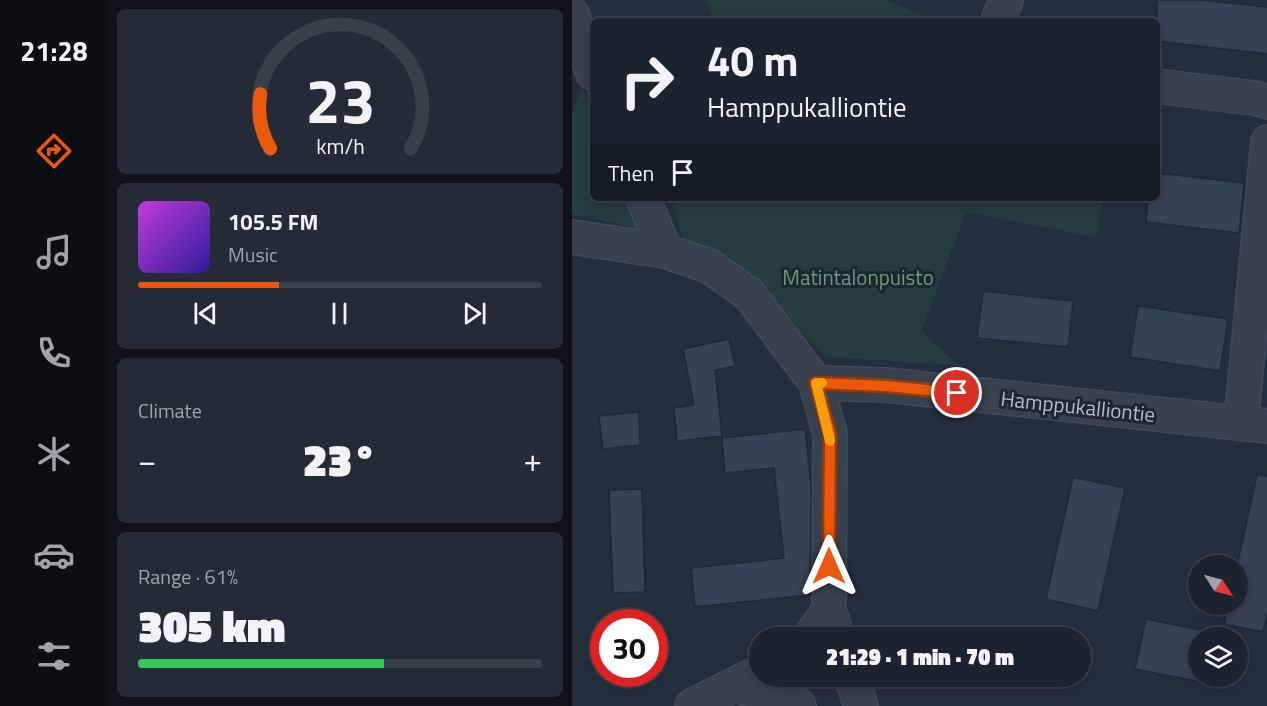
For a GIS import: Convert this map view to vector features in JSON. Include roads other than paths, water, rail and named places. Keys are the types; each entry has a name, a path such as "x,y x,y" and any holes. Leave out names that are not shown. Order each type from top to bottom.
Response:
{"street":[{"path":"999,18 1006,0"},
{"path":"572,14 590,65"},
{"path":"1160,86 1254,98 1268,102"},
{"path":"1254,424 1268,142"},
{"path":"644,201 665,251"},
{"path":"572,237 665,251 709,266 749,294 816,383 830,434 834,624"},
{"name":"Hamppukalliontie","path":"816,383 886,386 1254,424"},
{"path":"692,706 748,678 798,706"},
{"path":"855,687 861,706"}],"park label":[{"name":"Matintalonpuisto","path":"858,277"}]}
